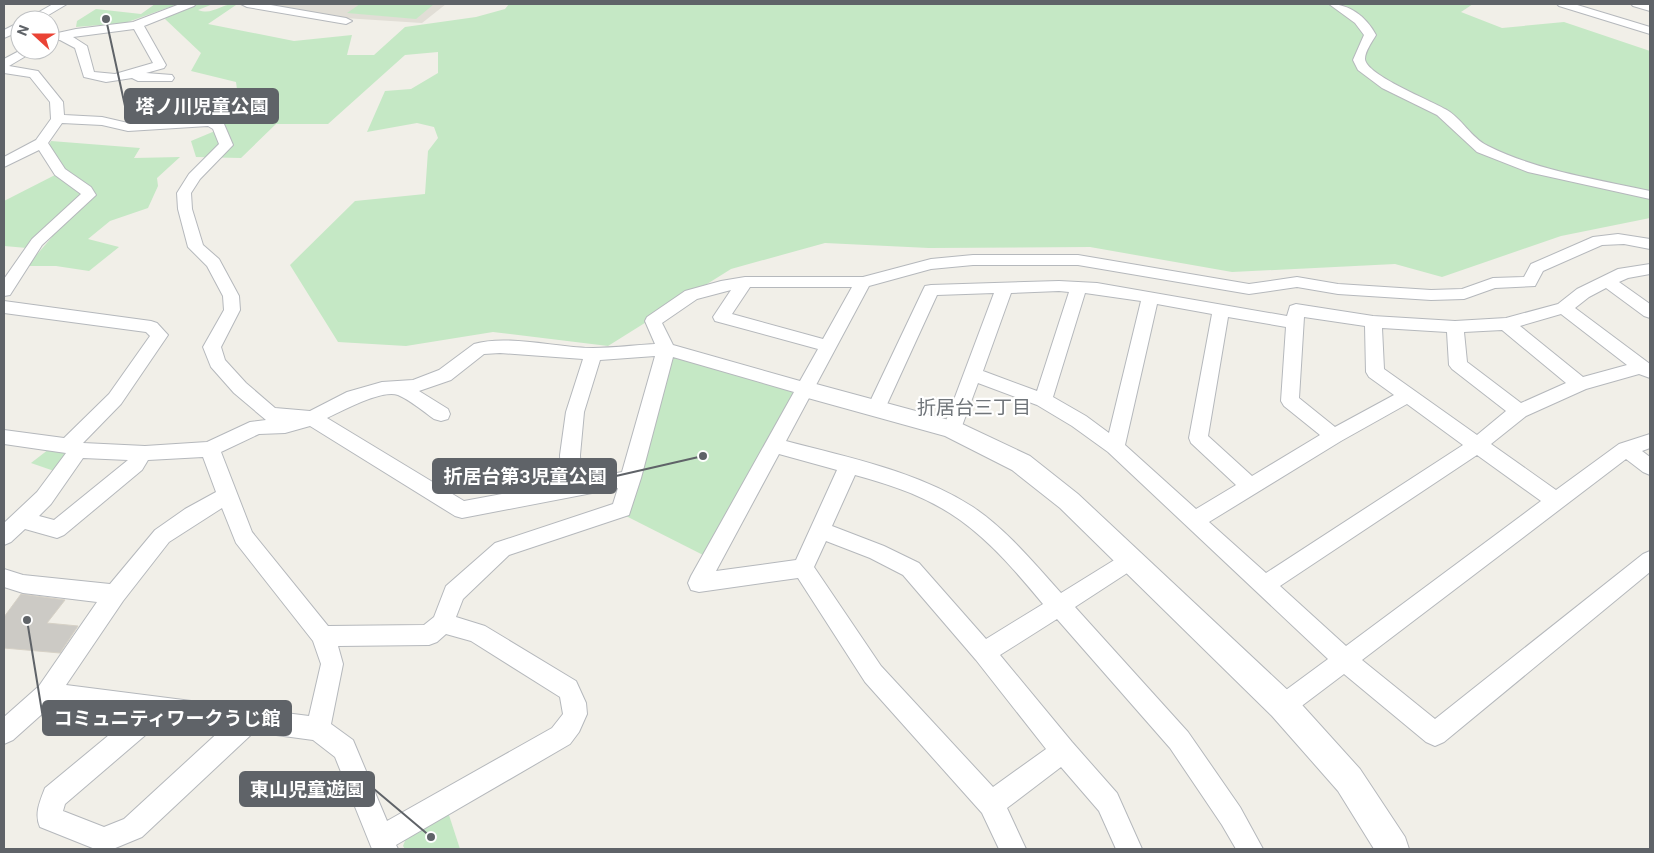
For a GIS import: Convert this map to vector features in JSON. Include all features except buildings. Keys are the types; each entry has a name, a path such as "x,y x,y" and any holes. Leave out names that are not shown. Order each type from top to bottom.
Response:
{"street":[{"path":"50,10 61,4"},
{"path":"60,37 76,32 111,29 137,24 190,4"},
{"path":"247,4 346,21"},
{"path":"1334,4 1368,30 1370,35 1359,60 1362,66 1386,85 1442,112 1482,149 1533,169 1650,195"},
{"path":"1564,4 1650,32"},
{"path":"120,77 160,65 137,24"},
{"path":"60,39 81,46 88,74 99,78 168,78"},
{"path":"7,69 18,60"},
{"path":"4,163 42,143 58,119 56,102 34,74 7,69"},
{"path":"58,119 71,118 102,121 128,128 210,122 220,127 226,145 194,177 184,193 185,209 196,247 214,263 231,296 232,310 212,348 217,363 240,388 270,414 312,418 462,510 631,478"},
{"path":"4,292 37,242 89,195 86,190 60,172 42,143"},
{"path":"323,636 429,635 442,623 454,593 502,549 622,509 666,349 653,321 691,296 721,286 745,282 863,282 940,263 974,260 1078,260 1249,289 1297,282 1338,289 1464,294 1493,283 1529,282 1537,268 1554,262 1592,243 1608,238 1622,238 1650,244"},
{"path":"1334,436 1290,401 1296,310 1373,322 1455,327 1506,324 1564,308 1583,293 1624,273 1650,269"},
{"path":"1607,281 1650,312"},
{"path":"745,282 721,317 828,346"},
{"path":"803,568 699,583 863,282"},
{"path":"1043,400 1079,287"},
{"path":"876,408 931,290 1098,288 1295,323"},
{"path":"952,429 1004,289"},
{"path":"1116,447 1150,297"},
{"path":"4,307 151,328 159,334 115,399 73,447 44,498 4,536"},
{"path":"1564,308 1646,370"},
{"path":"1221,310 1198,438 1251,487"},
{"path":"1373,322 1375,372 1556,501"},
{"path":"1506,324 1580,384"},
{"path":"1455,327 1458,365 1519,411"},
{"path":"4,437 73,447 142,452 210,449 234,436 257,427 285,426 312,418 353,397 382,389 414,386 444,375 480,348 500,347 593,354 666,349 952,429 1021,463 1069,501 1131,560 1283,706 1349,780 1393,849"},
{"path":"571,489 570,455 575,412 593,354"},
{"path":"1265,585 1477,445 1519,411 1580,384 1646,370"},
{"path":"973,374 1043,400 1079,421 1116,447 1345,660 1435,734 1650,560"},
{"path":"399,387 441,414"},
{"path":"1195,520 1334,436 1408,395"},
{"path":"1283,706 1626,449 1650,441"},
{"path":"774,445 898,479 932,494 967,514 1012,552 1179,740 1231,816 1250,849"},
{"path":"210,449 243,537 323,636 332,664 318,729"},
{"path":"1626,449 1650,467"},
{"path":"21,520 57,529 136,465 142,452"},
{"path":"803,568 849,466"},
{"path":"4,732 47,694 115,594 162,536 192,515 227,495"},
{"path":"820,530 877,552 911,569 984,653 1063,751 1108,802 1129,849"},
{"path":"984,653 1131,560"},
{"path":"803,568 873,674 991,804 1013,849"},
{"path":"4,578 23,584 115,594"},
{"path":"47,694 318,729 344,750 383,844 561,736 573,721 576,704 568,689 478,633 442,623"},
{"path":"159,709 54,797 49,818 104,840 133,828 250,720"},
{"path":"991,804 1063,751"}],"shaded area":[{"path":"263,4 446,4 422,23 344,18"}],"green space":[{"path":"155,4 178,4 125,23 76,27 77,21 96,9 141,14"},
{"path":"197,4 213,4 198,10 204,11 226,5 236,5 208,24 294,41 352,35 347,55 374,55 405,27 476,17 505,9 509,4 1473,4 1461,12 1502,28 1564,22 1650,51 1650,218 1561,236 1442,277 1395,264 1232,272 1090,247 929,248 825,243 731,269 608,346 493,332 406,346 338,342 290,265 355,201 425,194 428,151 438,138 434,127 417,123 367,132 385,91 411,89 438,73 438,52 405,55 328,124 276,124 241,158 196,157 191,141 215,131 240,111 236,82 191,71 201,53 165,19 168,14"},
{"path":"360,4 434,4 416,19 347,13"},
{"path":"51,141 140,148 134,158 180,157 157,178 158,186 148,208 110,221 88,239 119,247 89,271 56,266 27,266 52,237 47,236 89,197 65,171 49,145"},
{"path":"55,175 83,193 27,248 4,246 4,201"},
{"path":"669,354 792,391 797,396 709,558 626,516"},
{"path":"53,446 69,452 57,472 31,463"},
{"path":"447,809 460,849 405,849 403,846 410,828"}],"place":[{"name":"塔ノ川児童公園","path":"106,19"},
{"name":"折居台第3児童公園","path":"703,456"},
{"name":"コミュニティワークうじ館","path":"27,620"},
{"name":"東山児童遊園","path":"431,837"}],"district":[{"name":"折居台三丁目","path":"974,407"}]}
